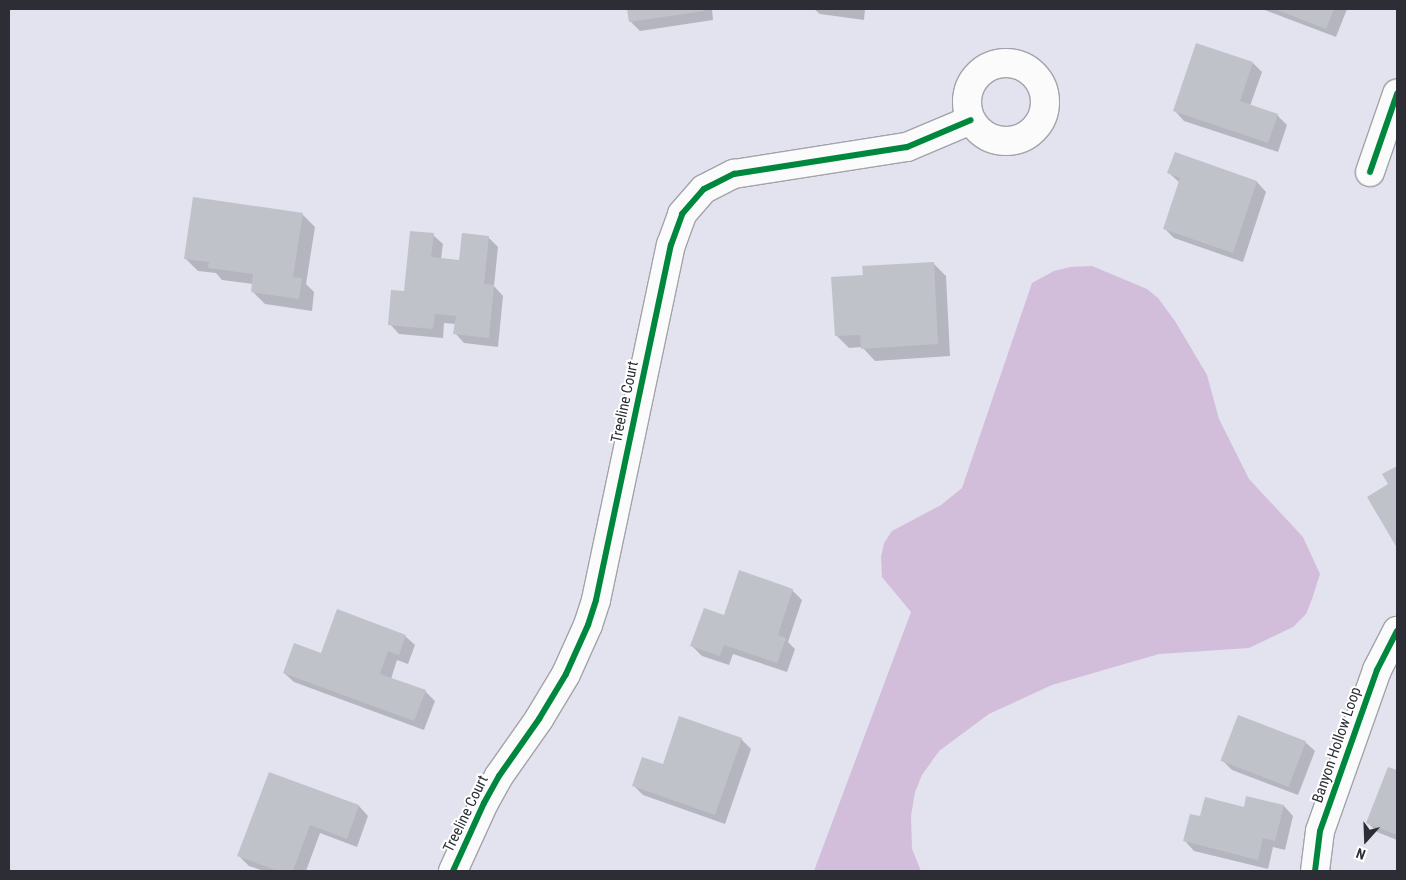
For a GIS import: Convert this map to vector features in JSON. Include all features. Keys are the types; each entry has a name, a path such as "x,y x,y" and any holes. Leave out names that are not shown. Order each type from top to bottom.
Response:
{"street":[{"path":"1370,172 1397,94"},
{"name":"Treeline Court","path":"453,871 484,803 499,776 539,719 566,674 588,625 596,600 671,245 682,214 704,189 734,174 907,147 971,120"},
{"name":"Banyon Hollow Loop","path":"1314,871 1320,831 1377,670 1397,632"}],"shaded area":[{"path":"1092,266 1147,289 1158,298 1175,321 1207,375 1219,419 1249,479 1303,537 1320,574 1306,614 1293,627 1249,648 1159,654 1052,685 989,714 939,751 922,775 915,792 911,816 912,849 921,871 814,871 911,612 882,577 881,557 884,543 892,531 941,505 962,488 1032,283 1054,271 1070,267"}],"building":[{"path":"627,9 704,9 704,11 629,22"},
{"path":"1275,9 1334,9 1326,29"},
{"path":"1196,43 1253,62 1240,101 1278,114 1268,143 1173,111"},
{"path":"1175,152 1257,181 1233,253 1163,229 1180,178 1167,173"},
{"path":"193,197 303,213 293,277 302,278 299,299 251,292 253,274 208,268 209,262 184,259"},
{"path":"410,231 434,233 431,257 459,260 462,233 489,236 484,284 494,285 489,338 453,334 456,316 435,314 433,329 388,325 391,290 404,291"},
{"path":"934,262 938,344 861,349 860,335 835,336 831,277 863,275 862,266"},
{"path":"1397,466 1397,548 1367,497 1388,484 1382,474"},
{"path":"739,570 793,589 778,635 786,638 777,663 724,645 720,656 690,646 704,608 724,615"},
{"path":"337,609 406,635 399,655 388,651 380,674 426,690 414,721 283,673 294,643 321,653"},
{"path":"1238,715 1306,741 1289,787 1220,761"},
{"path":"679,716 742,738 715,815 632,786 642,757 663,764"},
{"path":"1388,767 1397,770 1397,835 1366,823"},
{"path":"269,772 359,805 347,839 310,825 293,871 278,871 237,856"},
{"path":"1246,796 1284,805 1275,841 1263,838 1258,860 1183,841 1190,814 1200,816 1205,797 1244,807"}],"cycle path":[{"path":"1370,172 1397,94"},
{"path":"453,871 484,803 499,776 539,719 566,674 588,625 596,600 671,245 682,214 704,189 734,174 907,147 971,120"},
{"path":"1315,871 1320,831 1377,670 1397,631"}]}
